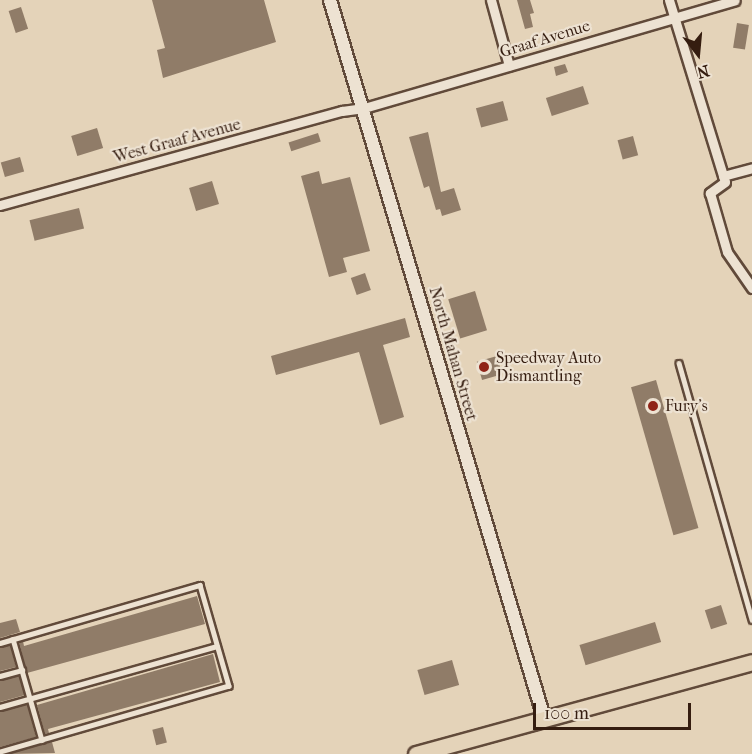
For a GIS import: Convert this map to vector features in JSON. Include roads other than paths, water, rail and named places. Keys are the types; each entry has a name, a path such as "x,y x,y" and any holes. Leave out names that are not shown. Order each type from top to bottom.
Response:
{"main road":[{"path":"416,754 752,662"}],"street":[{"name":"North Mahan Street","path":"330,0 544,718"},
{"path":"491,0 509,66"},
{"path":"669,0 725,182 710,193 727,252 752,288"},
{"name":"Graaf Avenue","path":"364,108 735,0"},
{"name":"West Graaf Avenue","path":"0,206 342,111 364,108"},
{"path":"723,176 752,168"}],"lane":[{"path":"679,363 752,620"},
{"path":"0,643 200,585 229,686 0,752"},
{"path":"13,639 42,740"},
{"path":"0,707 217,646"},
{"path":"0,676 22,670"}],"place":[{"name":"Speedway Auto Dismantling","path":"484,367"},
{"name":"Fury's","path":"653,406"}]}
